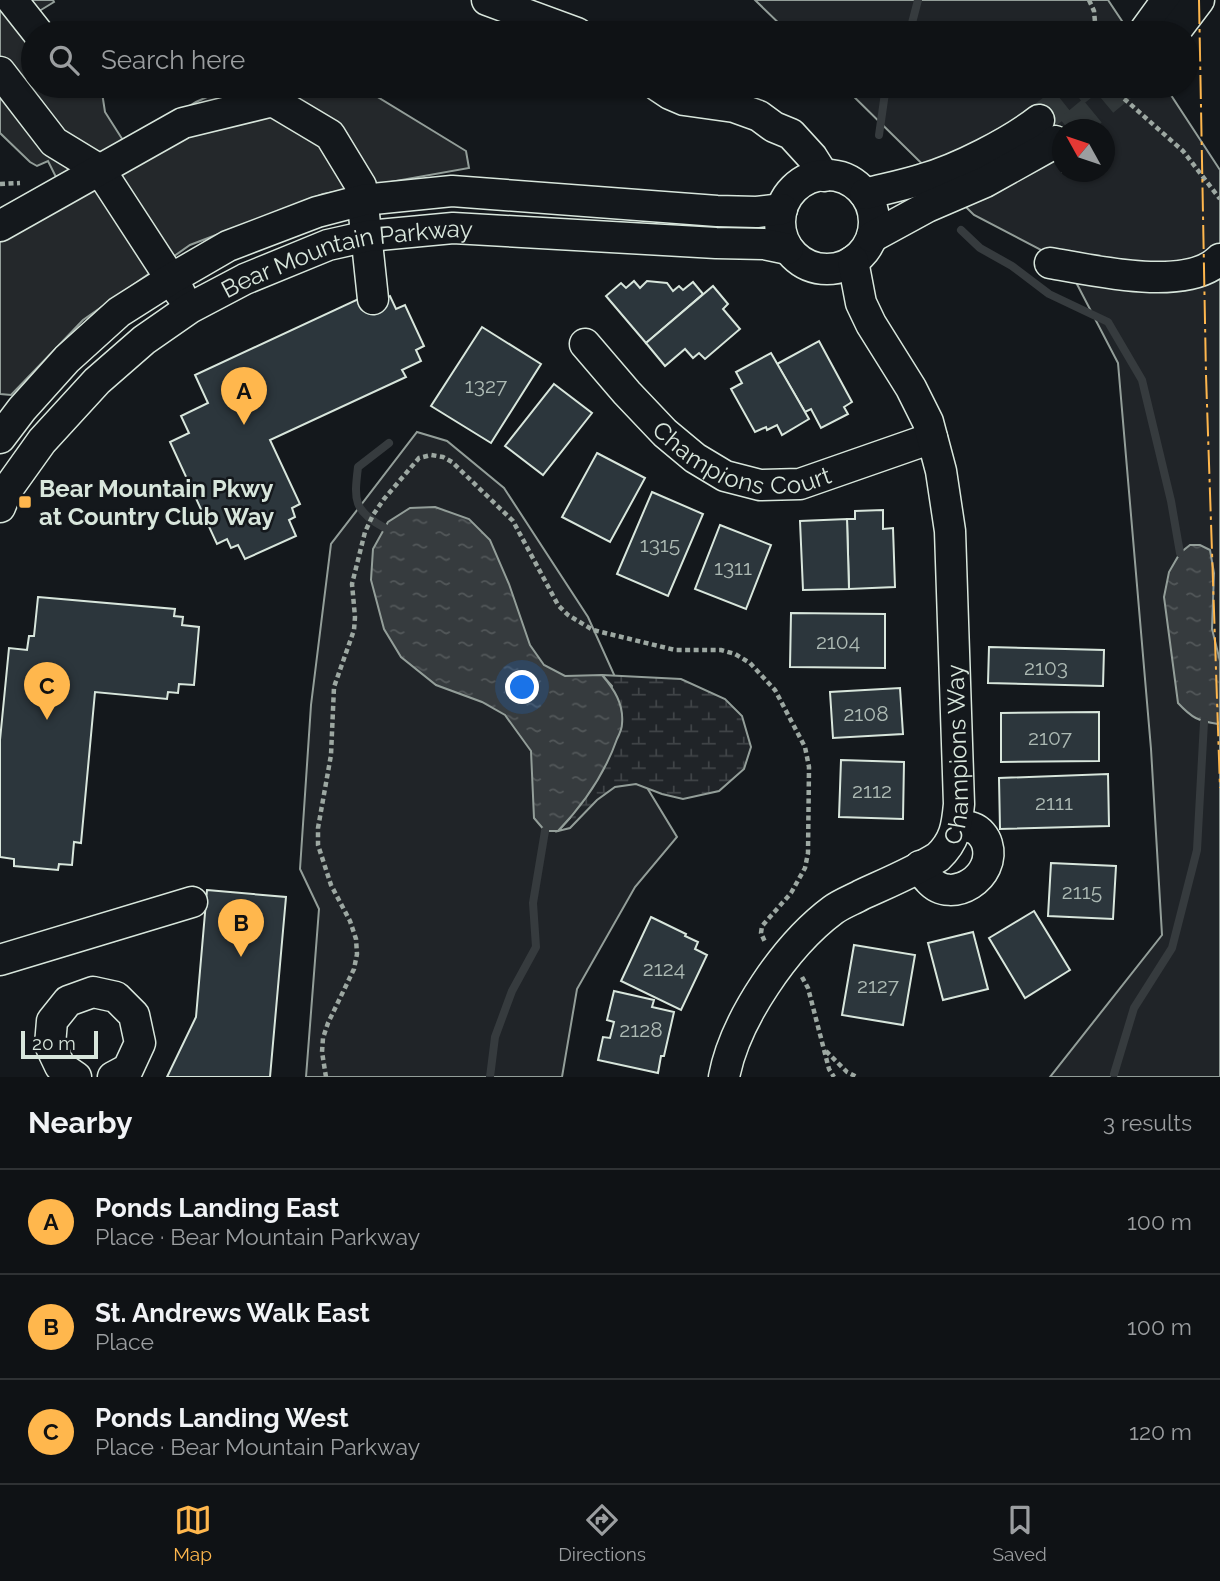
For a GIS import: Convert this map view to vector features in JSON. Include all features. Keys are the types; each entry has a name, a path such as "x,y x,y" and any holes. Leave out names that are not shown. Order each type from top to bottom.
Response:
{"street":[{"path":"0,10 11,0 28,21"},
{"path":"487,0 545,21"},
{"path":"1152,21 1167,0"},
{"path":"1183,21 1199,0"},
{"path":"0,72 54,142 100,170 190,308"},
{"path":"679,98 734,107 759,116 774,127 792,134 812,157 801,190 780,223 782,237 788,249 798,259 810,267 824,270 839,268 865,251 872,237 872,207 853,183 839,177 801,190"},
{"path":"0,226 183,123 273,102 330,135 361,186 373,299"},
{"path":"864,194 924,179 973,159 1028,128 1047,130 1046,148 985,181 927,206 872,237"},
{"name":"Bear Mountain Parkway","path":"0,438 67,359 119,313 228,246 317,212 363,201 452,191 757,212 801,190"},
{"name":"Bear Mountain Parkway","path":"0,507 7,490 42,441 97,381 144,340 190,308 257,274 328,245 368,236 453,228 764,244 788,249"},
{"path":"1050,262 1109,274 1159,277 1200,271 1220,258"},
{"name":"Champions Way","path":"724,1077 738,1035 754,1002 807,932 835,909 938,857 946,849 957,824 959,804 950,531 941,471 928,422 911,387 871,324 861,303 853,261"},
{"name":"Champions Way","path":"824,270 861,303"},
{"name":"Champions Court","path":"585,344 665,433 695,458 725,476 760,485 800,484 932,438"},
{"path":"920,866 929,881 950,890 966,887 977,879 987,865 989,850 985,839 974,828 957,824"},
{"path":"0,960 192,902"},
{"path":"76,1077 60,1066 50,1045 52,1021 68,1000 93,992 116,997 134,1015 140,1043 128,1069 113,1077"}],"path":[{"path":"1088,0 1094,11 1095,21"},
{"path":"1123,98 1183,150 1220,199"},
{"path":"326,1077 323,1038 354,969 357,954 356,939 350,921 331,885 318,845 318,828 331,755 334,687 354,630 352,584 365,532 373,514 419,458 431,455 452,462 513,521 558,606 568,615 593,630 675,650 721,650 735,654 750,663 775,690 805,747 808,767 808,853 805,868 791,893 762,926 761,933 770,947"},
{"path":"799,972 808,988 829,1069 834,1077"},
{"path":"824,1049 847,1072 858,1077"}],"green space":[{"path":"755,0 1108,0 1122,21 777,21"},
{"path":"855,98 1173,98 1220,170 1220,1077 1050,1077 1162,935 1151,749 1118,363 1066,263 974,215"},
{"path":"417,432 447,441 504,488 588,617 616,679 626,753 677,837 635,887 577,989 562,1077 306,1077 319,909 300,869 311,705 331,544"},
{"path":"602,675 681,679 725,699 742,716 751,747 744,769 719,791 683,799 636,784 615,787 597,800 570,828 558,831 570,818 612,686"}],"shaded area":[{"path":"0,0 53,0 54,2 36,13 35,21 21,21 21,98 103,98 105,112 126,145 205,98 379,98 466,151 469,168 323,194 190,245 83,320 11,395 0,394 0,213 58,181 48,161 37,166 30,162 0,133"}],"water":[{"path":"435,507 469,519 490,540 530,645 544,665 565,676 602,675 620,703 622,728 612,752 600,776 558,831 545,831 534,818 531,751 505,715 482,702 436,685 401,657 384,629 371,580 373,549 388,522 410,508"},
{"path":"1190,545 1200,545 1210,550 1214,573 1212,629 1220,661 1218,724 1196,718 1178,703 1164,597 1169,572 1180,553"}],"building":[{"path":"634,281 640,288 647,281 667,283 673,291 679,286 683,290 693,282 703,294 646,343 606,296 621,283 626,288"},
{"path":"713,286 728,304 723,309 740,329 705,359 699,353 693,358 685,349 665,366 646,343"},
{"path":"367,295 372,305 390,296 396,309 405,305 424,346 416,350 421,361 402,370 406,377 270,440 300,504 292,508 295,517 289,520 296,536 245,559 238,545 231,548 227,539 217,544 170,442 189,433 181,416 208,403 195,375"},
{"path":"482,327 541,364 491,443 431,406"},
{"path":"819,341 852,402 844,407 848,414 821,428 811,409 805,412 777,364"},
{"path":"771,353 809,419 782,435 777,425 755,432 731,389 742,383 736,372"},
{"path":"554,384 592,413 543,475 505,446"},
{"path":"597,453 645,478 610,542 562,517"},
{"path":"652,492 703,514 668,596 617,574"},
{"path":"883,510 883,529 893,528 895,587 849,589 847,519 855,519 855,511"},
{"path":"847,519 849,589 803,590 800,521"},
{"path":"720,525 771,545 746,609 695,589"},
{"path":"38,597 175,609 174,616 183,617 182,625 199,627 194,685 179,684 178,693 168,692 167,699 95,692 81,843 74,842 72,865 59,864 58,870 14,866 14,859 0,857 0,740 9,648 27,650 29,636 34,636"},
{"path":"791,613 885,614 885,668 790,667"},
{"path":"989,647 1104,650 1103,686 988,683"},
{"path":"900,688 903,734 833,738 830,692"},
{"path":"1099,712 1099,761 1001,762 1001,713"},
{"path":"841,760 904,762 903,819 839,817"},
{"path":"1108,774 1109,826 1000,829 999,778"},
{"path":"1051,863 1116,866 1113,919 1048,916"},
{"path":"207,890 286,897 270,1077 167,1077 196,1017"},
{"path":"1034,911 1070,970 1025,998 989,938"},
{"path":"651,917 698,942 695,949 707,955 681,1010 621,981"},
{"path":"973,932 988,989 943,1000 928,943"},
{"path":"854,945 915,955 903,1025 842,1015"},
{"path":"614,991 654,1000 652,1007 674,1012 658,1073 598,1060 603,1037 610,1038 614,1022 607,1020"}],"waterway":[{"path":"913,21 918,0"},
{"path":"879,135 884,98"},
{"path":"961,230 980,248 1012,266 1049,294 1108,322 1142,380 1171,501 1180,553"},
{"path":"385,528 361,510 356,488 358,467 389,443"},
{"path":"1114,1074 1134,1008 1172,948 1197,850 1204,722"},
{"path":"490,1077 495,1037 512,991 536,947 533,903 545,831"}],"tunnel":[{"path":"1039,120 1067,98"},
{"path":"1082,119 1108,98"}],"power":[{"path":"1199,0 1206,375 1220,788"}],"place":[{"name":"Ponds Landing East","path":"244,425"},
{"name":"Bear Mountain Pkwy at Country Club Way","path":"25,502"},
{"name":"Ponds Landing West","path":"47,720"},
{"name":"St. Andrews Walk East","path":"241,957"}]}
